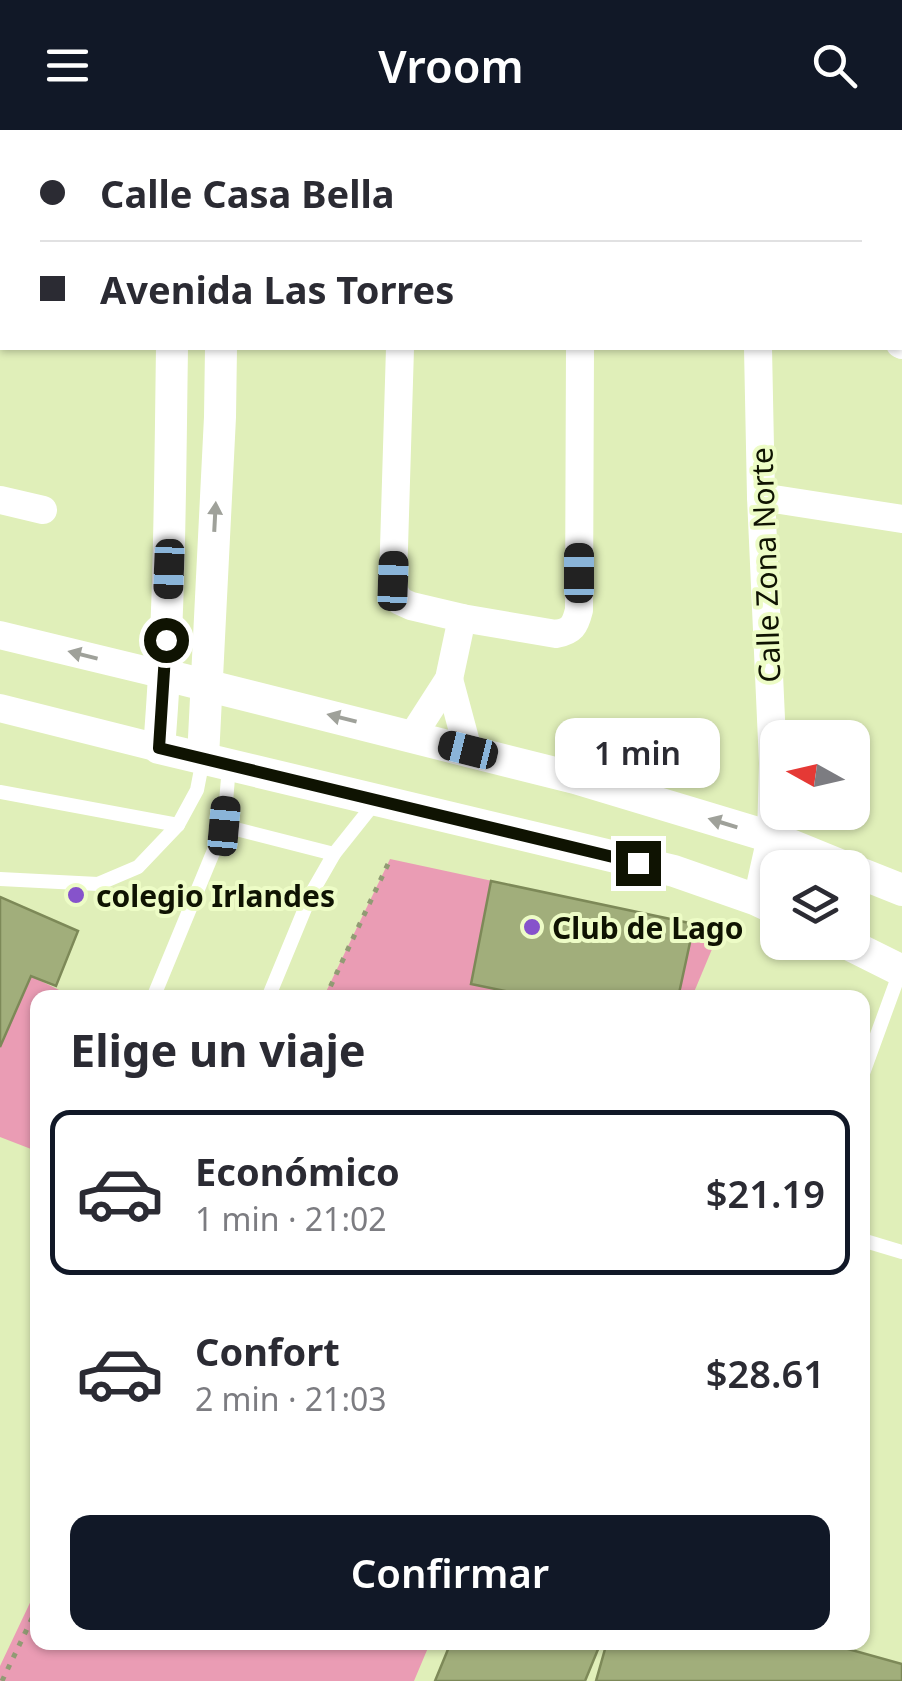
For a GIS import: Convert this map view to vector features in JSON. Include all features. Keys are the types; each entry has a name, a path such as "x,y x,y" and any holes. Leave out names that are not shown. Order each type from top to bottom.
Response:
{"street":[{"path":"159,748 165,675 172,350"},
{"path":"216,762 208,684 221,350"},
{"path":"400,350 395,593 400,602 410,606 556,634 568,632 576,624 579,610 580,350"},
{"name":"Calle Zona Norte","path":"758,350 772,763 771,850"},
{"path":"761,497 902,518"},
{"path":"0,500 43,510"},
{"path":"413,735 448,679 462,618"},
{"path":"0,635 575,778 805,850"},
{"path":"448,679 468,750"},
{"path":"0,708 674,872 760,903"},
{"path":"870,875 901,886"},
{"path":"870,954 901,969"}],"lane":[{"path":"0,878 98,884 138,868 178,825 216,762"},
{"path":"157,990 224,826 216,762"},
{"path":"0,792 178,825"},
{"path":"271,990 311,894 334,854 377,800"},
{"path":"224,826 334,854"},
{"path":"870,1054 901,969"},
{"path":"870,1242 902,1252"}],"path":[{"path":"329,990 388,864"},
{"path":"2,1681 30,1623"}],"shaded area":[{"name":"Club de Lago","path":"390,859 720,930 695,990 327,990"},
{"path":"31,976 59,990 30,990 30,1149 0,1137 0,1047"},
{"path":"30,1603 30,1650 427,1650 414,1681 0,1681 0,1666"}],"building":[{"path":"491,881 694,924 680,990 500,990 471,984"},
{"path":"0,897 78,931 56,986 31,976 0,1047"},
{"path":"448,1650 598,1650 585,1681 435,1681"},
{"path":"605,1650 852,1650 902,1664 902,1681 596,1681"}],"place":[{"name":"colegio Irlandes","path":"76,895"},
{"name":"Club de Lago","path":"532,927"}],"route":[{"path":"166,640 159,748 638,863"}]}
